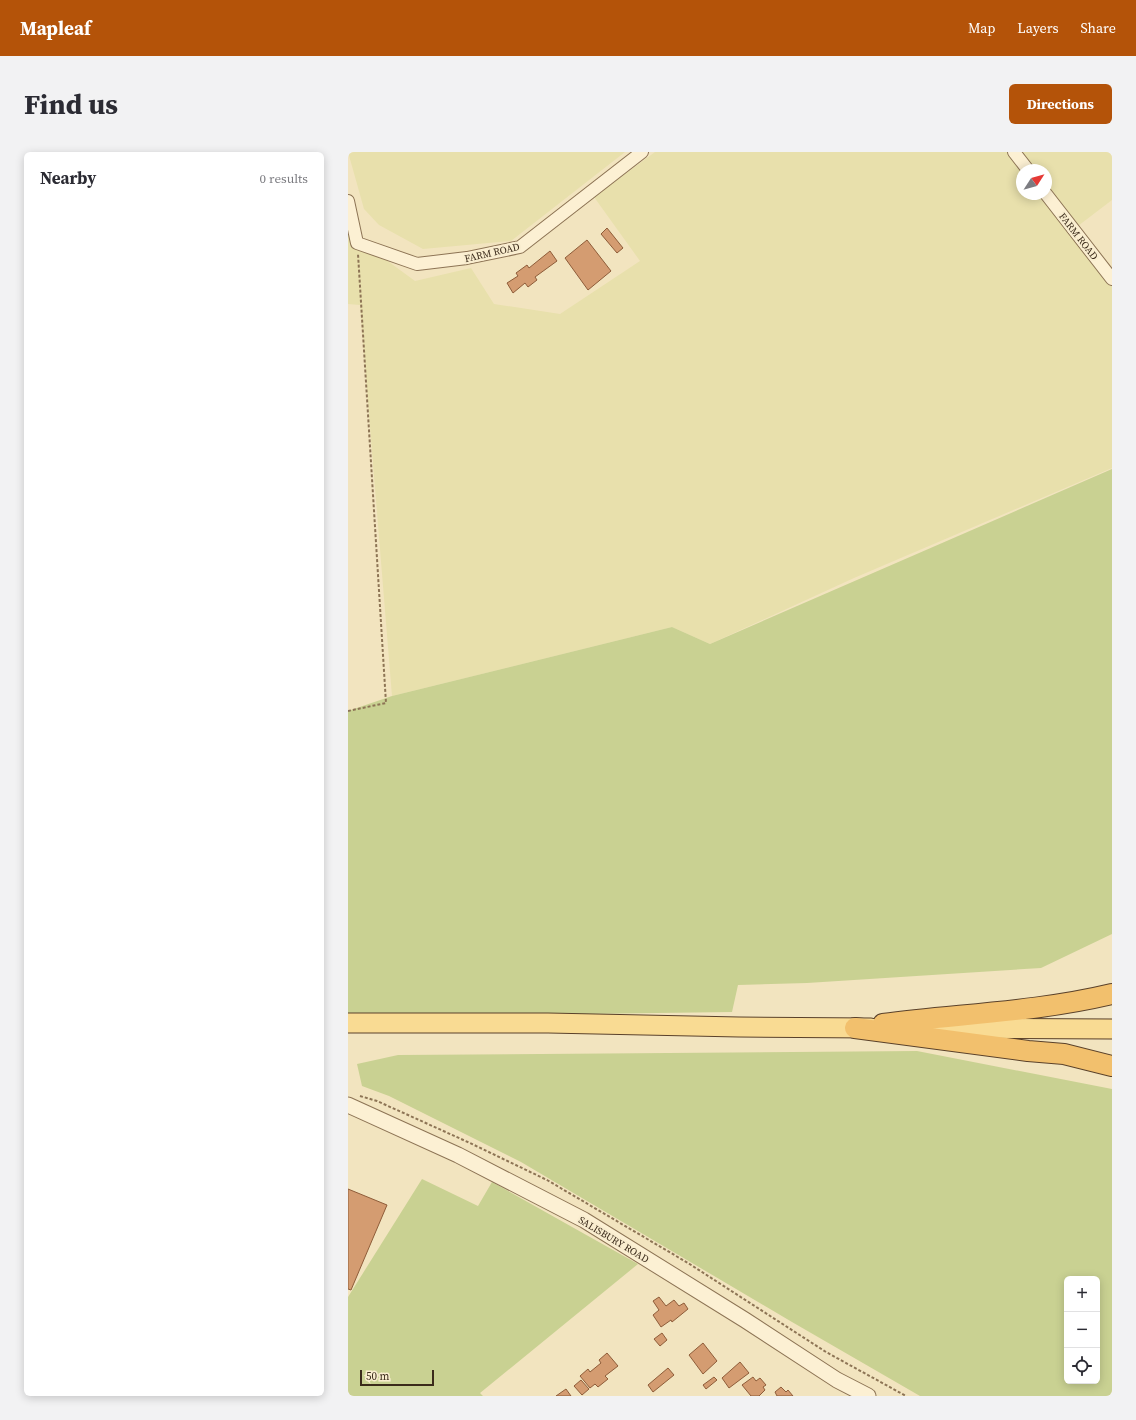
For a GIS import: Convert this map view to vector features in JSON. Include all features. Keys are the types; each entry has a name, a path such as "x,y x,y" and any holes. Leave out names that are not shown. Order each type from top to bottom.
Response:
{"highway":[{"path":"855,1028 919,1020 981,1015 1086,1000 1112,994"},
{"path":"855,1028 1028,1051 1064,1054 1112,1066"}],"main road":[{"path":"348,1023 541,1023 855,1028 1112,1029"},
{"path":"348,1032 382,1024"}],"street":[{"name":"FARM ROAD","path":"357,243 417,264 467,258 520,247 642,152"},
{"path":"1014,152 1023,164"},
{"name":"FARM ROAD","path":"1051,200 1112,279"},
{"path":"348,201 357,243"},
{"name":"SALISBURY ROAD","path":"348,1105 458,1155 584,1220 745,1320 837,1380 868,1396"}],"path":[{"path":"348,711 386,703 357,243"}],"shaded area":[{"path":"348,152 625,152 511,241 423,249 379,225 364,209"},
{"path":"655,152 1112,152 1112,200 1074,229 1112,280 1112,468 854,578 710,644 672,627 392,696 360,305 348,304 348,232 415,281 471,268 494,304 560,314 640,261 594,197"}],"green space":[{"path":"1112,469 1112,934 1041,968 807,983 738,985 732,1012 348,1017 348,711 392,696 672,627 710,644"},
{"path":"917,1051 1112,1089 1112,1396 920,1396 521,1162 389,1096 362,1086 357,1064 398,1055"},
{"path":"422,1179 478,1206 492,1182 638,1264 480,1393 483,1396 348,1396 348,1297"}],"building":[{"path":"607,228 623,248 617,253 601,234"},
{"path":"587,240 611,271 588,290 565,258"},
{"path":"550,251 557,261 535,277 537,280 528,287 525,283 513,293 507,283 518,276 516,273 527,265 529,268"},
{"path":"348,1189 387,1205 351,1290 348,1289"},
{"path":"659,1297 666,1306 674,1300 679,1306 684,1303 688,1309 672,1322 671,1320 661,1327 653,1315 659,1310 653,1301"},
{"path":"662,1333 667,1340 660,1346 654,1339"},
{"path":"703,1343 717,1361 703,1374 689,1355"},
{"path":"607,1353 618,1366 605,1376 608,1379 598,1387 595,1384 590,1388 580,1376 588,1369 590,1372 601,1363 599,1360"},
{"path":"740,1362 749,1373 729,1388 722,1378"},
{"path":"668,1368 674,1375 653,1392 648,1385"},
{"path":"714,1377 717,1380 706,1389 703,1385"},
{"path":"753,1377 756,1381 760,1378 766,1385 763,1387 765,1390 759,1396 751,1396 742,1385"},
{"path":"581,1380 589,1389 582,1395 574,1386"},
{"path":"781,1387 786,1392 788,1390 793,1396 777,1396 775,1392"},
{"path":"566,1389 571,1396 556,1396"}]}
